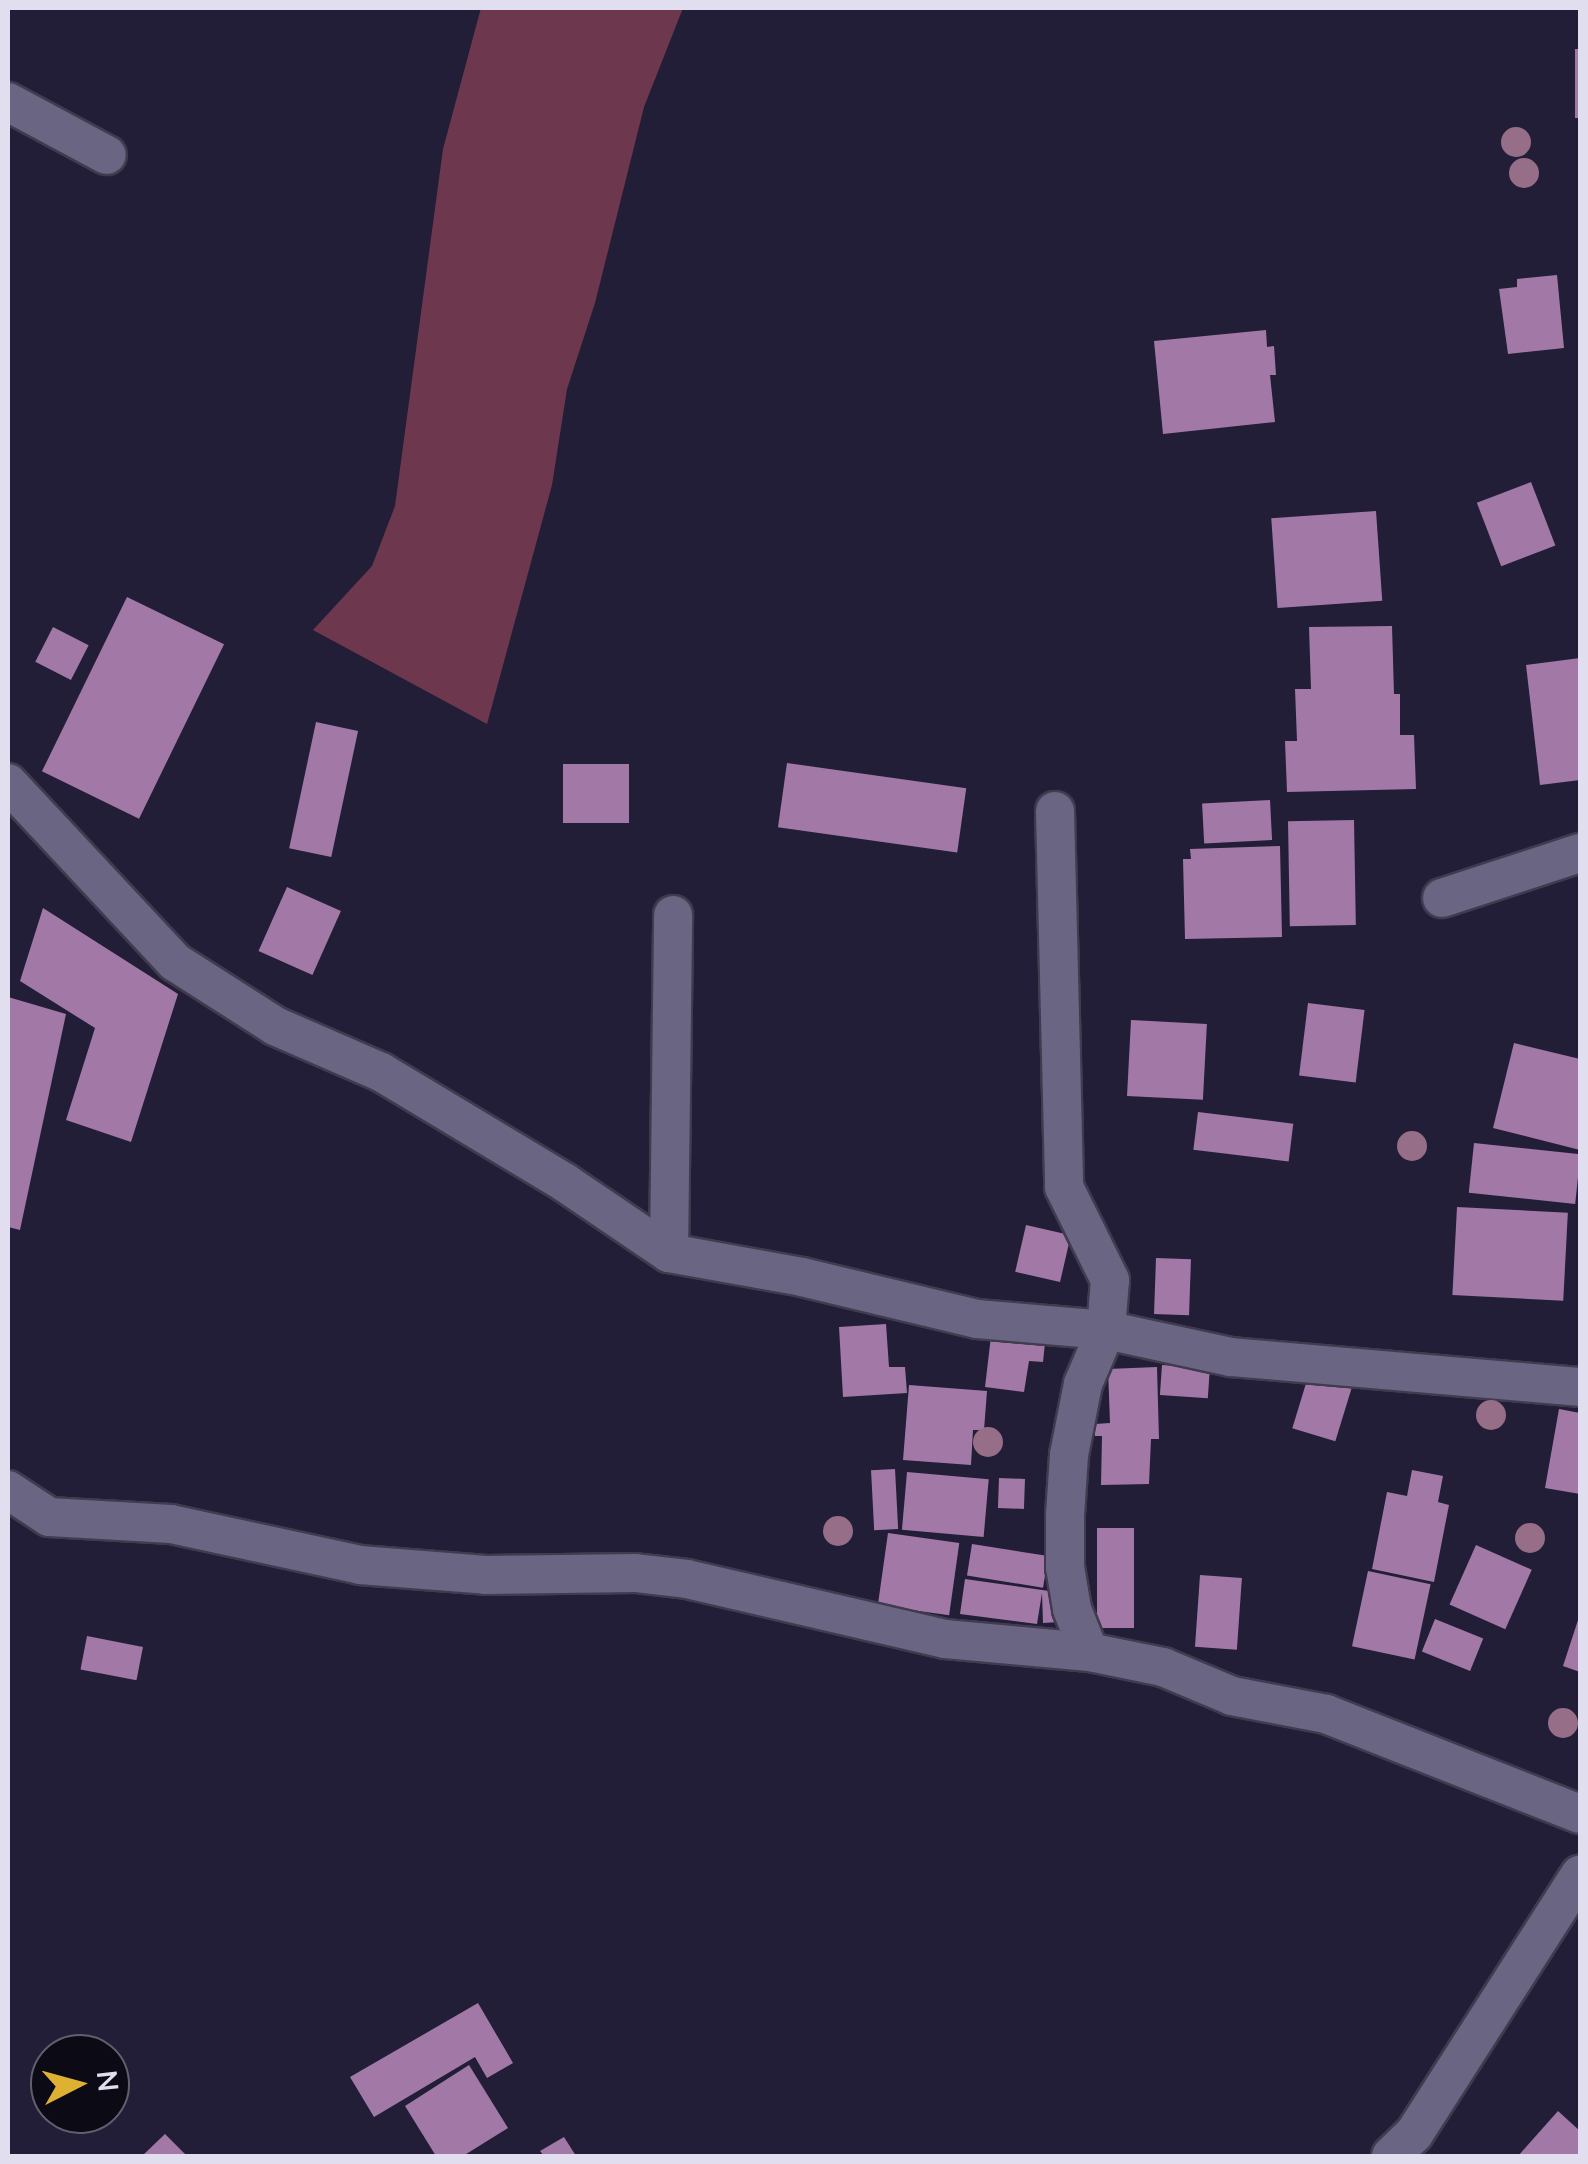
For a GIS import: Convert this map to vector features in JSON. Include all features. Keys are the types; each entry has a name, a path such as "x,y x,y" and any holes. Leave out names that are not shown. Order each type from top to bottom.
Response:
{"street":[{"path":"8,102 107,154"},
{"path":"8,783 175,962 275,1026 381,1072 564,1182 669,1253 802,1278 977,1319 1106,1330 1268,1362 1580,1387"},
{"path":"1055,810 1064,1187 1110,1280 1106,1330 1083,1384 1069,1455 1065,1515 1065,1567 1072,1609 1089,1652"},
{"path":"1442,898 1580,853"},
{"path":"669,1253 672,915"},
{"path":"8,1490 49,1517 171,1524 360,1565 486,1575 634,1573 687,1578 945,1639 1089,1652 1163,1667 1232,1696 1326,1714 1580,1814"},
{"path":"1391,2156 1414,2134 1580,1874"}],"shaded area":[{"path":"481,8 683,8 644,107 595,303 567,389 552,485 487,724 313,630 372,566 395,506 443,149"}],"building":[{"path":"1575,49 1580,49 1580,118 1575,118"},
{"path":"1557,275 1564,348 1508,354 1499,289 1517,287 1517,279"},
{"path":"1266,330 1267,347 1274,346 1276,375 1270,375 1275,422 1163,434 1154,341"},
{"path":"1531,482 1555,545 1501,566 1477,503"},
{"path":"1376,511 1382,601 1278,608 1271,518"},
{"path":"127,597 224,644 139,819 42,771"},
{"path":"1392,626 1394,694 1400,694 1400,735 1414,735 1416,789 1287,792 1285,741 1297,741 1295,689 1311,689 1309,627"},
{"path":"53,627 89,645 71,680 35,662"},
{"path":"1580,658 1580,780 1540,785 1526,665"},
{"path":"316,722 358,731 331,857 289,848"},
{"path":"787,763 966,788 957,853 778,827"},
{"path":"563,764 629,764 629,823 563,823"},
{"path":"1270,800 1272,840 1204,844 1202,804"},
{"path":"1354,820 1356,925 1290,926 1288,821"},
{"path":"1280,846 1282,937 1185,939 1183,859 1191,859 1190,849"},
{"path":"287,887 341,911 312,975 259,951"},
{"path":"43,908 178,994 131,1142 66,1120 95,1028 20,981"},
{"path":"8,997 66,1014 20,1230 8,1227"},
{"path":"1308,1003 1365,1010 1356,1082 1299,1075"},
{"path":"1131,1020 1207,1024 1203,1100 1127,1096"},
{"path":"1514,1043 1580,1059 1580,1150 1493,1128"},
{"path":"1198,1112 1293,1124 1289,1161 1193,1150"},
{"path":"1474,1143 1580,1154 1575,1204 1469,1193"},
{"path":"1457,1207 1568,1213 1563,1301 1452,1295"},
{"path":"1026,1225 1071,1235 1060,1282 1015,1272"},
{"path":"1156,1258 1191,1259 1189,1315 1154,1314"},
{"path":"886,1324 889,1367 905,1367 907,1393 843,1397 839,1327"},
{"path":"991,1336 1045,1343 1043,1362 1029,1361 1024,1392 985,1387"},
{"path":"1162,1365 1210,1368 1208,1398 1160,1395"},
{"path":"1157,1367 1159,1439 1151,1439 1149,1484 1101,1485 1102,1436 1095,1436 1095,1424 1110,1423 1108,1369"},
{"path":"1311,1367 1354,1380 1335,1441 1292,1428"},
{"path":"909,1385 987,1391 984,1430 973,1430 971,1465 903,1460"},
{"path":"1559,1409 1580,1413 1580,1494 1545,1488"},
{"path":"895,1469 898,1529 874,1530 871,1470"},
{"path":"1412,1470 1443,1476 1438,1502 1449,1505 1434,1582 1372,1569 1387,1492 1407,1496"},
{"path":"907,1472 989,1479 984,1537 902,1530"},
{"path":"999,1478 1025,1479 1024,1509 998,1508"},
{"path":"1097,1528 1134,1528 1134,1628 1097,1628"},
{"path":"888,1533 959,1543 949,1615 878,1605"},
{"path":"972,1544 1048,1556 1043,1588 967,1576"},
{"path":"1476,1545 1532,1570 1505,1629 1450,1604"},
{"path":"1368,1571 1431,1584 1415,1660 1352,1646"},
{"path":"1200,1575 1242,1578 1237,1650 1195,1647"},
{"path":"965,1579 1056,1592 1058,1622 1043,1623 1042,1593 1037,1624 960,1614"},
{"path":"1580,1614 1580,1672 1563,1666"},
{"path":"1435,1619 1483,1638 1470,1671 1422,1651"},
{"path":"87,1636 143,1647 136,1680 81,1669"},
{"path":"478,2003 513,2063 487,2078 475,2057 374,2117 350,2077"},
{"path":"469,2065 508,2128 463,2156 436,2156 405,2106"},
{"path":"1558,2111 1580,2131 1580,2156 1518,2156"},
{"path":"165,2134 187,2156 142,2156"},
{"path":"564,2137 576,2156 544,2156 540,2151"}]}
